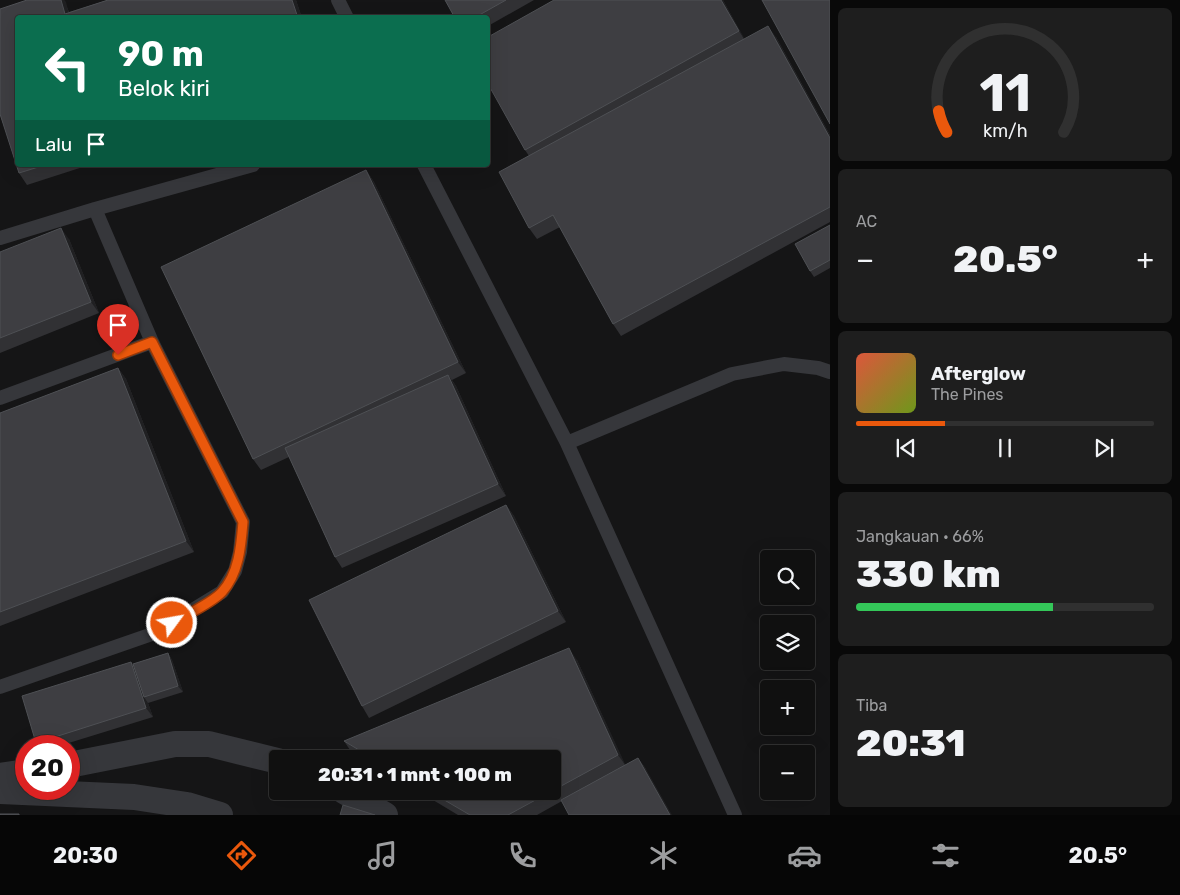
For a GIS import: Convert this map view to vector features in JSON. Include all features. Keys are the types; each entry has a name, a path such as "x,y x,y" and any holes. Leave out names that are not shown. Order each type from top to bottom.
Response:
{"street":[{"path":"80,763 176,744 209,744 269,759"},
{"path":"0,776 15,774"},
{"path":"0,791 134,797 187,805 220,815"},
{"path":"359,800 385,815"}],"lane":[{"path":"338,0 346,15"},
{"path":"0,238 95,208 246,167"},
{"path":"425,167 567,443 735,815"},
{"path":"0,687 155,633 222,592 235,571 240,552 243,522 152,342 95,208"},
{"path":"0,398 152,342"},
{"path":"567,443 732,374 784,364 818,368 830,372"}],"building":[{"path":"27,0 61,0 65,14 108,0 292,0 297,15 15,15 15,161 0,114 0,9"},
{"path":"445,0 506,0 479,15 453,15"},
{"path":"554,0 721,0 739,31 525,150 490,88 490,36"},
{"path":"762,0 830,0 830,124"},
{"path":"768,26 830,138 830,207 613,324 553,215 529,228 499,172"},
{"path":"17,167 38,167 19,173"},
{"path":"366,170 458,362 253,459 161,267"},
{"path":"830,225 830,260 810,271 795,244"},
{"path":"61,228 91,302 0,338 0,252"},
{"path":"118,368 186,541 0,612 0,413"},
{"path":"448,375 498,484 335,557 285,448"},
{"path":"506,505 558,611 362,706 309,600"},
{"path":"569,648 618,755 561,786 561,750 359,750 344,741"},
{"path":"168,653 178,686 144,697 133,664"},
{"path":"131,662 146,708 61,735 34,735 22,696"},
{"path":"638,758 670,815 569,815 561,800"},
{"path":"444,800 536,800 508,815 470,815"},
{"path":"343,805 375,815 340,815"},
{"path":"19,814 19,815 0,815"}],"route":[{"path":"118,355 152,342 243,522 240,552 235,571 222,592 172,623"}]}
